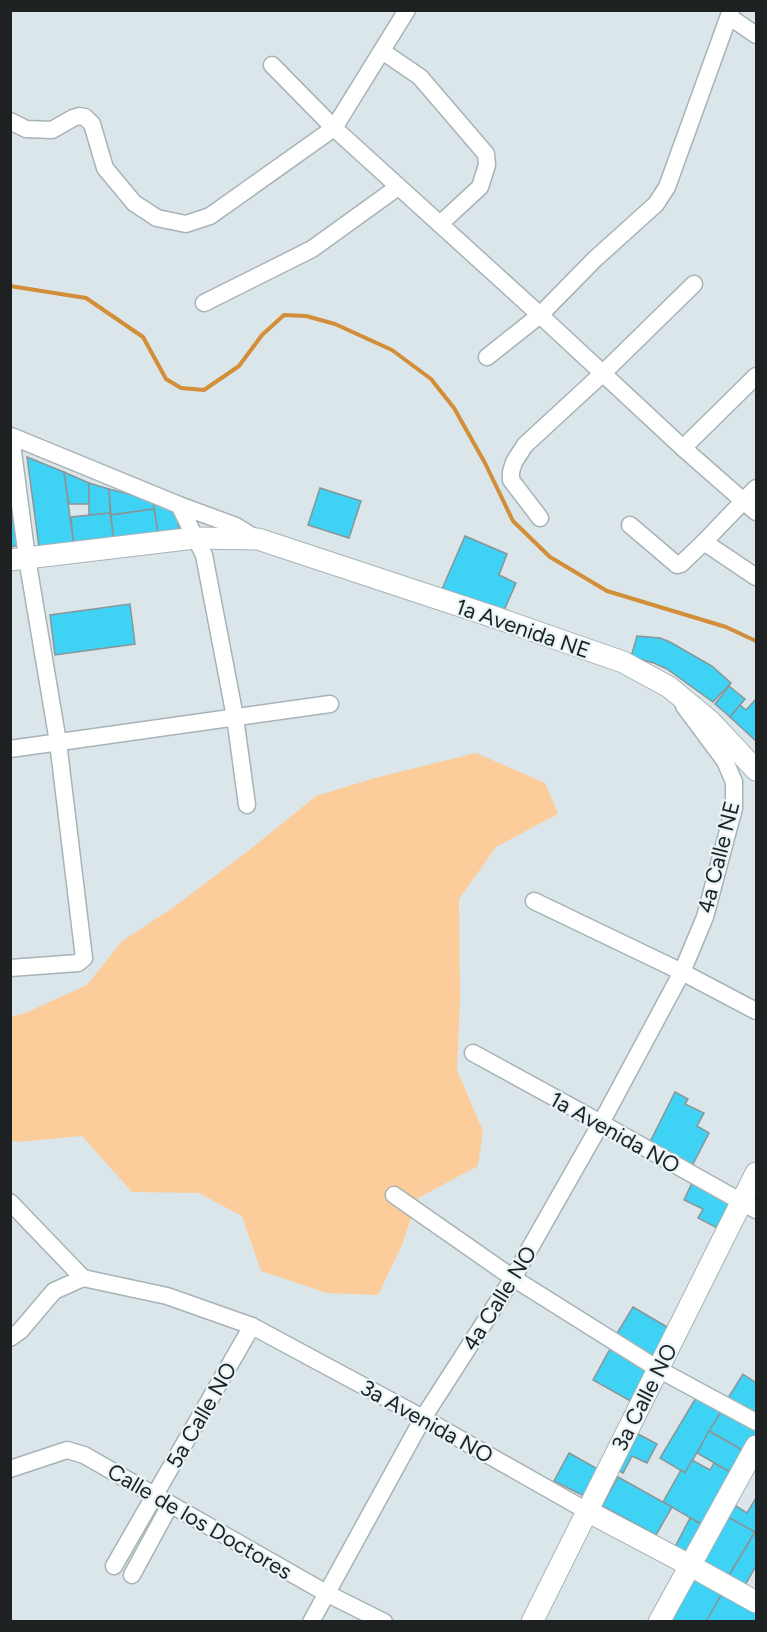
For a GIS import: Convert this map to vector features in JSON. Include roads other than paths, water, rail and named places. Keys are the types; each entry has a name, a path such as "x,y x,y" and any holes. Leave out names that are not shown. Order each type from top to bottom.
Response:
{"main road":[{"name":"1a Avenida NE","path":"19,560 195,538 258,539 623,662 669,687 709,720 756,768"},
{"name":"3a Calle NO","path":"532,1622 658,1369 749,1207 756,1173"},
{"path":"659,1622 756,1446"},
{"name":"3a Avenida NO","path":"587,1511 756,1602"}],"street":[{"path":"11,123 26,129 52,130 75,116 85,117 92,124 105,168 134,203 157,218 186,224 210,216 334,128 407,10"},
{"path":"487,357 540,315 595,259 656,204 667,187 730,14 756,35"},
{"path":"382,51 420,77 486,154 487,165 480,187 440,224"},
{"path":"272,65 334,128 682,448 750,507"},
{"path":"204,303 312,249 398,187"},
{"path":"540,518 511,480 514,462 525,445 603,374 694,284"},
{"path":"682,448 756,376"},
{"path":"10,968 78,963 84,958 58,742 19,560 10,436 236,526 258,539"},
{"path":"630,525 677,564 681,564 704,542 750,507 756,488"},
{"path":"179,505 204,555 235,717 247,805"},
{"path":"704,542 756,577"},
{"name":"4a Calle NE","path":"669,687 725,760 734,782 734,808 705,917 682,972"},
{"path":"10,749 330,704"},
{"path":"534,901 682,972 756,1011"},
{"name":"4a Calle NO","path":"311,1622 423,1418 513,1278 602,1123 682,972"},
{"name":"1a Avenida NO","path":"473,1053 749,1207"},
{"path":"394,1195 513,1278 658,1369 756,1422"},
{"path":"10,1202 82,1278 54,1291 20,1330 10,1338"},
{"name":"3a Avenida NO","path":"82,1278 167,1296 252,1326 423,1418 587,1511"},
{"name":"5a Calle NO","path":"114,1566 252,1326"},
{"name":"Calle de los Doctores","path":"10,1469 67,1450 84,1455 326,1593 384,1622"},
{"path":"132,1575 170,1505"}],"waterway":[{"path":"10,286 86,298 143,337 166,379 181,388 204,390 239,366 262,335 284,315 306,316 335,324 392,350 431,379 454,408 485,463 513,521 550,557 607,591 726,627 756,641"}]}
